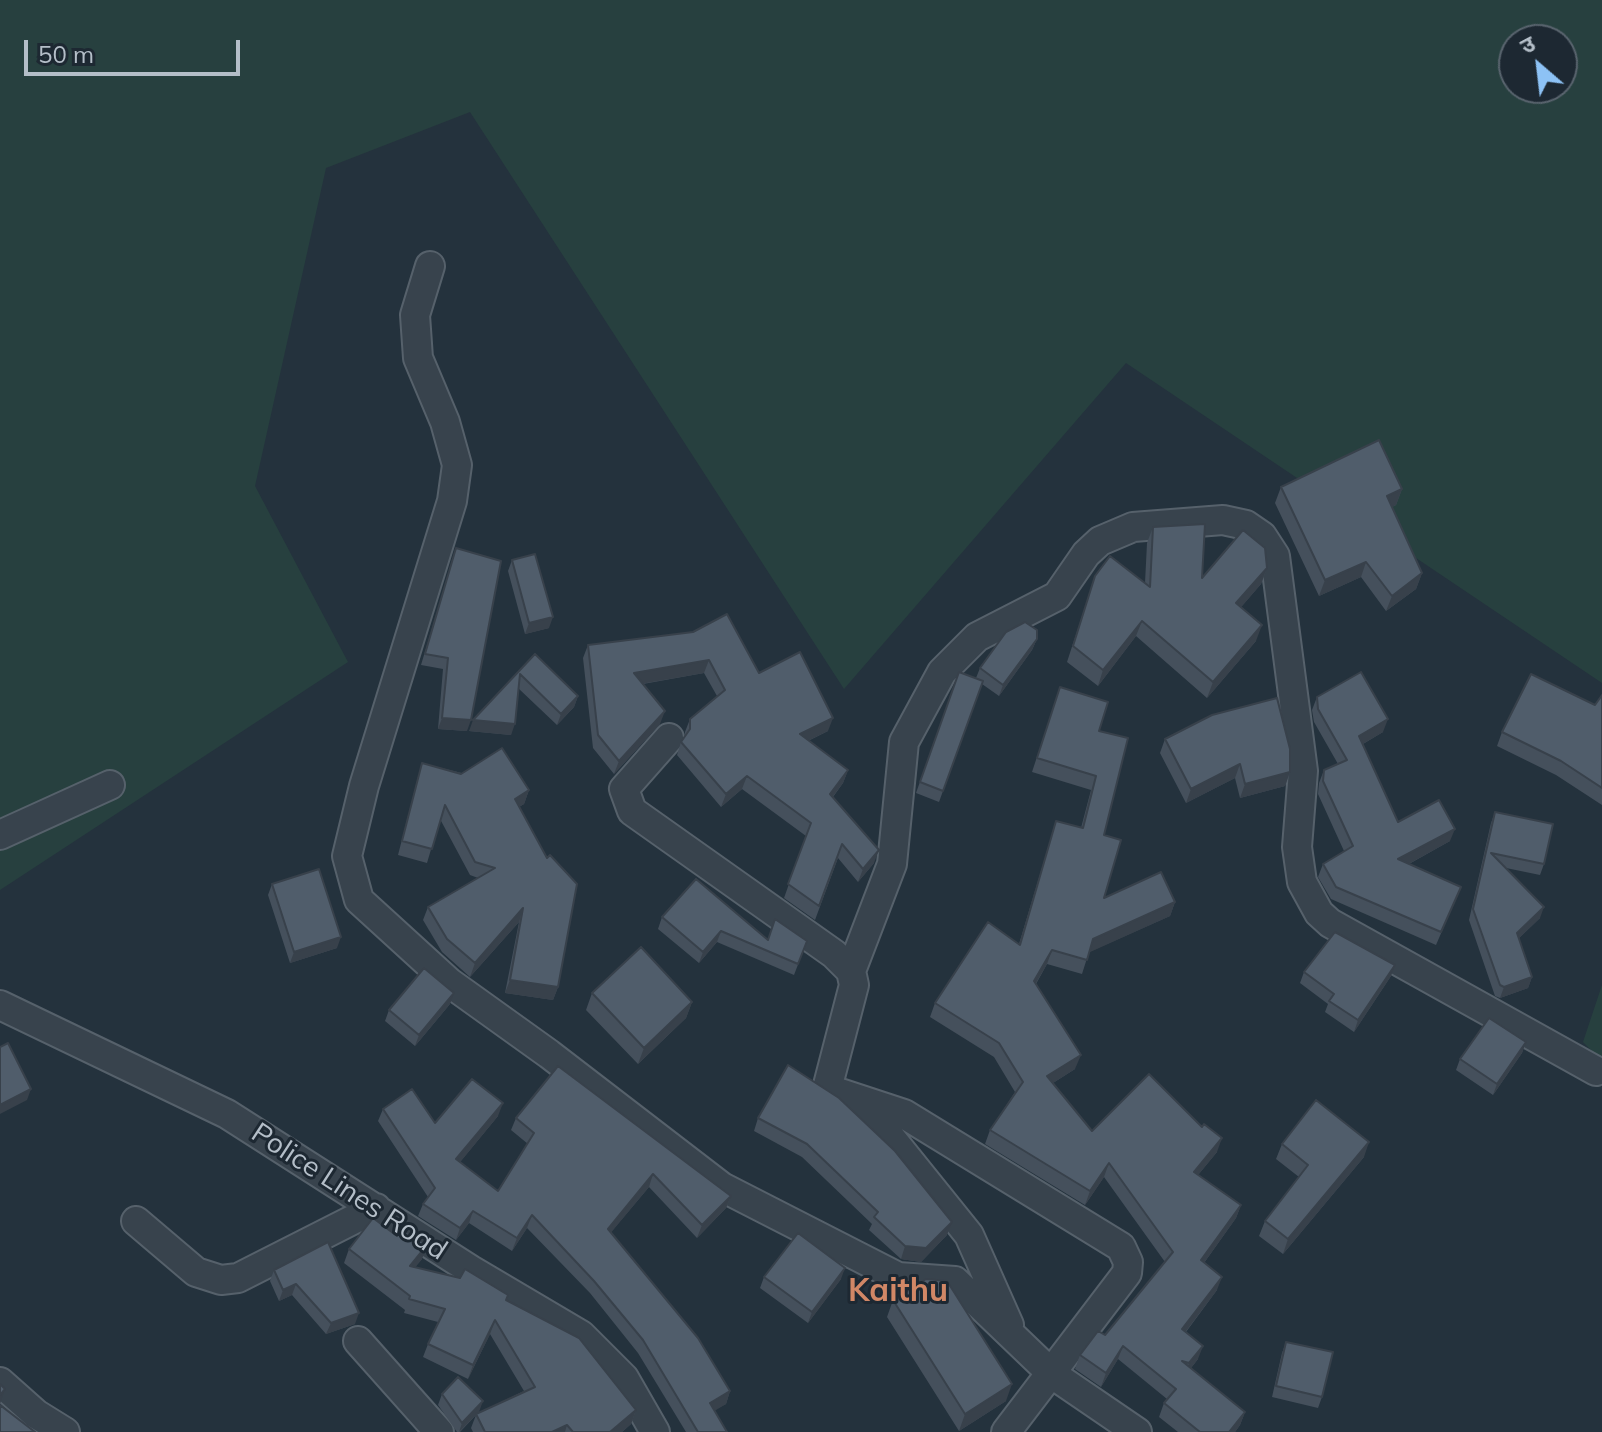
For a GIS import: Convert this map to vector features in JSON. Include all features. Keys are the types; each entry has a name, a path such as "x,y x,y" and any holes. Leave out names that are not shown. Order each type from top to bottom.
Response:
{"street":[{"path":"430,266 415,315 418,358 445,422 457,465 452,501 364,786 347,856 359,900 450,983 549,1054 722,1187 898,1277 955,1281 1052,1374 1137,1432"},
{"path":"851,971 892,864 904,742 942,672 977,637 1057,596 1086,554 1100,541 1133,527 1223,520 1246,525 1262,536 1275,556 1303,771 1297,847 1302,882 1319,913 1330,923 1596,1071"},
{"path":"669,738 624,789 632,811 834,954 851,971 854,985 848,1018 828,1085 834,1092 904,1114 1121,1247 1128,1262 1127,1273 1007,1432"},
{"path":"0,835 110,785"},
{"name":"Police Lines Road","path":"0,1005 227,1114 471,1270 581,1335 624,1378 655,1432"},
{"path":"862,1102 874,1122 969,1235 1013,1337"},
{"path":"136,1221 196,1272 221,1280 238,1278 376,1208"},
{"path":"358,1341 439,1432"},
{"path":"0,1382 36,1414 65,1432"}],"green space":[{"path":"0,0 1602,0 1602,683 1126,363 844,689 470,112 326,168 255,486 348,662 0,890"},
{"path":"1602,985 1602,1061 1583,1042"}],"building":[{"path":"1379,440 1402,489 1387,496 1422,573 1392,596 1366,562 1325,580 1281,487"},
{"path":"1205,524 1202,578 1243,530 1265,548 1267,568 1236,603 1262,625 1213,682 1142,621 1103,670 1073,646 1095,576 1110,556 1150,587 1153,527"},
{"path":"456,548 501,561 471,720 442,718 448,658 425,654"},
{"path":"535,554 553,617 529,623 512,560"},
{"path":"727,614 759,673 800,652 833,718 800,734 848,770 830,794 879,850 863,869 842,844 819,906 788,884 811,823 747,776 726,794 681,742 690,729 690,719 725,690 709,660 634,673 665,711 619,761 598,735 588,645 693,632"},
{"path":"1025,622 1037,630 1037,639 1003,685 980,668 1006,632"},
{"path":"535,654 578,696 561,714 520,674 515,724 473,720"},
{"path":"959,672 983,681 943,791 920,782"},
{"path":"1361,672 1388,719 1359,736 1398,822 1439,800 1455,829 1398,859 1461,887 1441,932 1336,887 1323,864 1353,846 1323,781 1324,770 1347,760 1318,709 1317,697"},
{"path":"1531,674 1595,705 1602,695 1602,788 1561,761 1502,732"},
{"path":"1060,687 1108,702 1099,731 1128,738 1104,835 1121,840 1104,898 1161,872 1175,902 1093,939 1087,960 1052,950 1034,981 1081,1055 1047,1076 1092,1131 1149,1074 1202,1127 1204,1124 1222,1138 1194,1172 1241,1205 1201,1260 1222,1277 1182,1329 1203,1346 1189,1363 1182,1361 1245,1412 1229,1432 1200,1432 1164,1403 1176,1389 1123,1346 1106,1373 1080,1355 1098,1331 1105,1335 1173,1252 1109,1163 1090,1191 990,1130 1023,1082 999,1043 935,1003 988,922 1020,945 1056,821 1083,828 1096,776 1037,758"},
{"path":"1277,698 1290,749 1290,772 1245,784 1240,764 1191,789 1165,739 1212,715"},
{"path":"502,748 529,790 515,799 547,858 550,855 577,884 558,987 510,980 523,908 475,963 447,939 428,907 495,868 475,862 445,805 432,849 402,841 422,763 461,774"},
{"path":"1495,812 1553,824 1544,864 1491,853 1544,907 1517,933 1532,977 1504,987 1500,985 1473,909"},
{"path":"319,869 341,937 294,952 272,884"},
{"path":"696,879 768,940 775,919 807,941 798,964 721,931 703,952 662,917"},
{"path":"1335,932 1395,965 1358,1020 1329,1001 1334,994 1304,972"},
{"path":"641,947 692,1002 644,1048 592,993"},
{"path":"424,968 454,993 419,1035 389,1010"},
{"path":"1489,1018 1526,1042 1497,1084 1460,1059"},
{"path":"8,1043 31,1089 0,1105 0,1047"},
{"path":"788,1065 839,1098 895,1151 952,1222 926,1248 905,1246 874,1217 878,1212 807,1144 758,1118"},
{"path":"558,1066 731,1196 702,1225 653,1174 608,1229 698,1338 730,1391 710,1403 727,1432 698,1432 643,1340 594,1281 532,1215 517,1238 473,1211 460,1228 423,1204 435,1188 383,1109 412,1089 435,1123 472,1079 503,1103 456,1159 498,1191 534,1133 516,1118"},
{"path":"1316,1100 1369,1142 1288,1239 1265,1221 1308,1165 1282,1144"},
{"path":"373,1218 397,1236 402,1229 427,1245 410,1266 460,1278 465,1269 508,1295 506,1300 579,1338 636,1410 610,1432 573,1432 567,1425 552,1432 485,1432 476,1414 535,1387 495,1320 473,1365 428,1344 445,1309 409,1299 410,1296 349,1249"},
{"path":"798,1233 845,1268 812,1312 764,1277"},
{"path":"328,1242 359,1313 331,1323 296,1284 283,1290 274,1270"},
{"path":"926,1279 947,1281 1012,1384 965,1414 893,1300"},
{"path":"1286,1342 1333,1352 1322,1397 1276,1386"},
{"path":"458,1377 483,1401 462,1423 442,1394"},
{"path":"0,1405 35,1432 0,1432"}],"district":[{"name":"Kaithu","path":"898,1291"}]}
